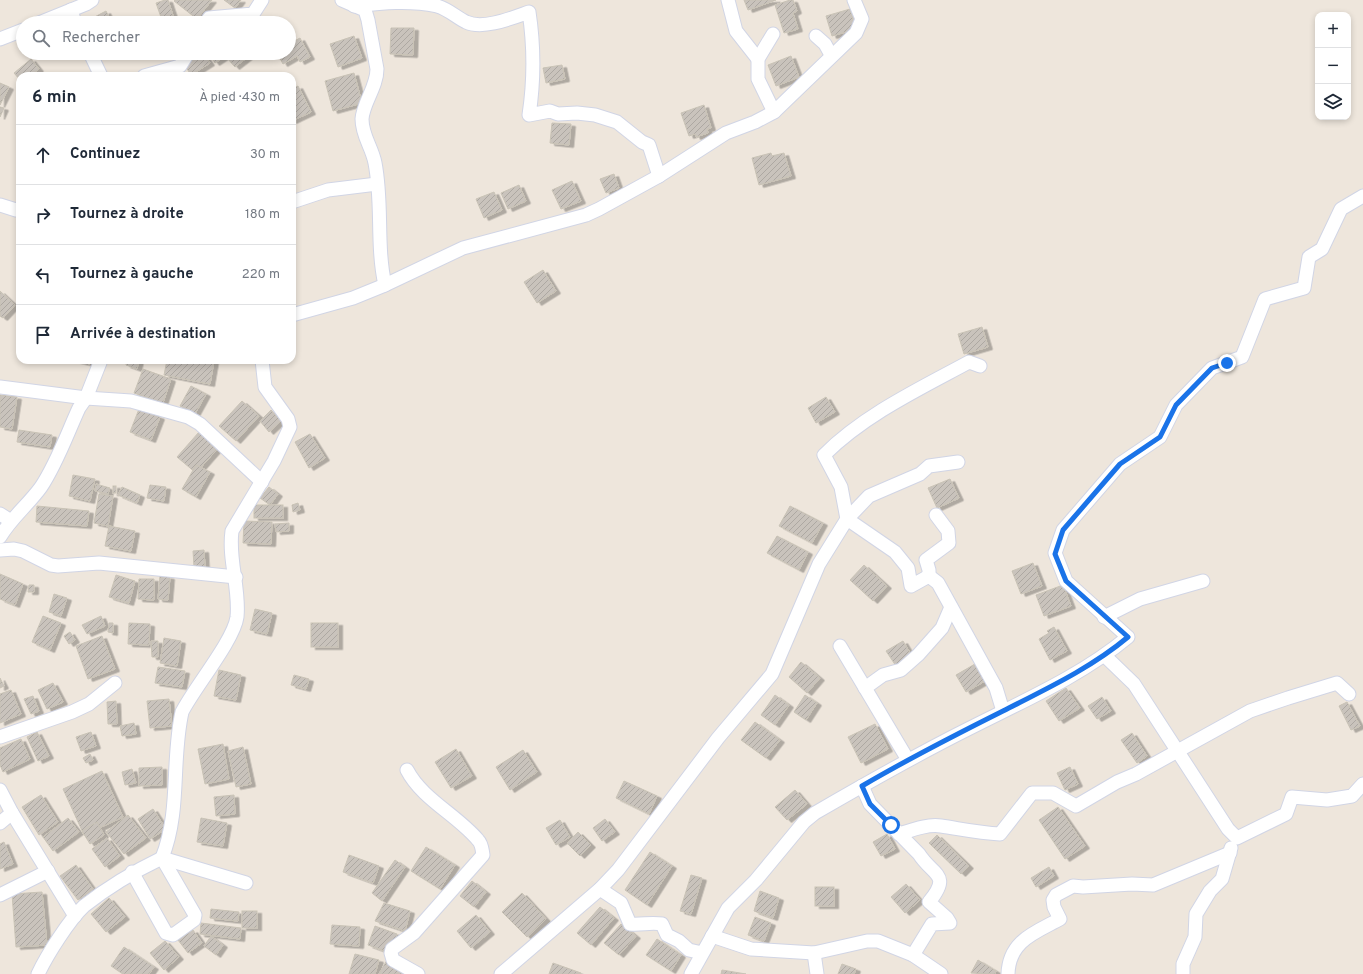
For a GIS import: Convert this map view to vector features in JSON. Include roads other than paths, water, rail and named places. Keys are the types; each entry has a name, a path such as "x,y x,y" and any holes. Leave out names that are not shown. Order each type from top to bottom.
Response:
{"street":[{"path":"57,16 92,0"},
{"path":"231,16 253,14 262,0"},
{"path":"342,0 365,10 377,69 377,77 362,116 362,125 375,162 380,206 382,269 385,285"},
{"path":"728,0 736,31 758,59"},
{"path":"296,314 353,298 385,285 463,248 586,215 659,176 735,128 755,122 774,112 856,33 861,24 861,14 854,0"},
{"path":"354,6 413,1 442,8 467,22 476,25 507,20 529,12 532,33 531,56 533,85 529,115 550,111 558,114 577,113 595,115 617,122 642,142 649,145 659,176"},
{"path":"71,10 73,16"},
{"path":"0,39 16,33"},
{"path":"773,34 758,59 758,79 774,112"},
{"path":"816,36 826,44 832,55"},
{"path":"93,60 99,72"},
{"path":"158,72 180,66 184,60"},
{"path":"296,201 328,190 377,184"},
{"path":"691,974 728,908 756,880 804,822 814,813 908,760 1105,656 1128,637 1104,617 1066,581 1055,554 1063,530 1120,464 1160,437 1176,405 1212,368 1242,357 1265,299 1304,288 1309,257 1322,249 1341,209 1363,196"},
{"path":"0,205 16,210"},
{"path":"929,576 911,586 908,568 895,552 847,519 841,487 824,455 842,438 902,399 968,362 980,366"},
{"path":"0,537 5,517 40,488 47,477 79,408 86,398 100,364"},
{"path":"132,872 166,933 172,935 196,918 162,858 170,835 176,791 179,724 182,712 235,624 237,617 236,577 230,544 232,531 262,482 290,427 288,419 266,387 263,364"},
{"path":"0,387 86,398 130,401 188,417 200,424 262,482"},
{"path":"501,974 600,889 618,870 718,738 772,674 819,564 847,519 869,496 920,474 929,466 958,462"},
{"path":"929,576 926,560 950,542 948,531 936,515"},
{"path":"0,550 14,549 23,551 51,565 58,566 99,563 236,577"},
{"path":"929,576 938,583 996,688 1003,711"},
{"path":"1104,617 1140,599 1203,580"},
{"path":"865,688 883,676 901,670 918,655 942,628 951,607"},
{"path":"840,646 908,760"},
{"path":"1105,656 1134,684 1228,829 1237,838"},
{"path":"0,737 72,712 89,704 115,683"},
{"path":"899,834 919,827 941,826 972,832 1000,834 1032,794 1053,794 1076,806 1117,782 1136,774 1250,711 1337,683 1348,694"},
{"path":"407,770 411,777 479,841 483,855 414,933 392,949 391,952 393,960 418,974"},
{"path":"1183,974 1183,964 1195,937 1196,914 1210,891 1222,879 1230,853 1237,838 1286,814 1292,797 1327,800 1352,796 1363,784"},
{"path":"862,786 870,804 919,854 925,864 937,872 941,883 937,893 929,902 947,918 950,923 932,924 913,955"},
{"path":"0,790 12,813 76,916"},
{"path":"0,823 12,813"},
{"path":"1008,974 1009,964 1014,951 1022,940 1060,919 1054,907 1053,900 1056,895 1073,886 1083,887 1132,884 1153,885 1230,853"},
{"path":"36,974 76,916 84,907 132,872 162,858 246,883"},
{"path":"0,895 48,871"},
{"path":"600,889 621,903 630,924 644,925 650,922 662,924 667,935 679,941 689,950 702,953"},
{"path":"712,936 751,949 814,953 867,941 878,941 913,955 941,974"},
{"path":"814,953 817,974"}]}
